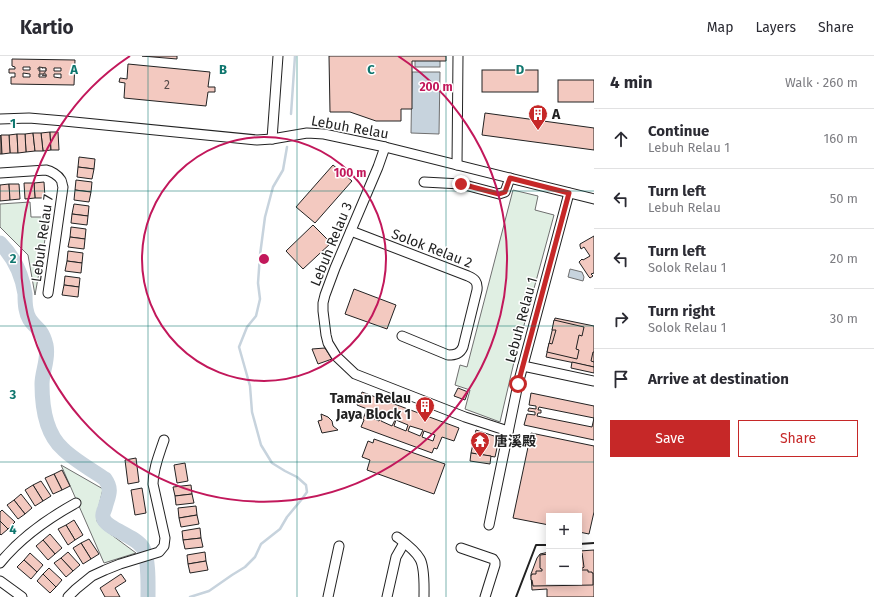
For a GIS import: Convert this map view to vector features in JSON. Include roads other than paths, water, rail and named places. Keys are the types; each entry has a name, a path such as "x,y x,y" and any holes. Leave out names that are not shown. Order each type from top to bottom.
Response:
{"street":[{"path":"272,139 278,56"},
{"path":"457,165 458,56"},
{"name":"Lebuh Relau","path":"0,119 29,118 57,120 242,139 272,139 307,132 324,134 385,147 594,199"},
{"name":"Lebuh Relau 3","path":"385,147 325,295 323,311 328,343 336,356 355,374 365,379 508,431"},
{"name":"Lebuh Relau 7","path":"0,173 49,170 61,180 63,187 48,293"},
{"path":"424,182 461,184 499,194 505,192 510,178"},
{"name":"Lebuh Relau 1","path":"488,525 523,366 569,193"},
{"name":"Solok Relau 2","path":"351,231 473,278 476,282 478,290 463,347 458,353 448,355 402,336"},
{"path":"523,366 594,381"},
{"path":"68,597 92,576 120,564 162,550 165,542 153,478 164,440"},
{"path":"0,562 22,539 31,532 55,515 76,503"},
{"path":"397,537 418,555 422,563 424,597"},
{"path":"386,597 396,557 404,543"},
{"path":"328,597 339,546"},
{"path":"461,548 493,559 495,562 485,597"},
{"path":"0,581 22,597"}],"waterway":[{"path":"291,114 295,56"},
{"path":"190,597 209,591 245,567 255,557 261,544 280,529 287,517 307,492 306,485 297,477 272,463 261,445 252,412 250,386 239,347 247,327 256,316 260,299 258,283 265,217 273,187 283,170 287,147"},
{"path":"0,243 17,266 24,287 28,316 31,322 41,333 46,345 47,355 42,379 42,392 44,410 49,428 57,443 67,453 105,479 109,486 109,493 103,517 105,521 114,529 134,539 143,548 147,565 148,597"}],"place":[{"name":"A","path":"538,131"},
{"name":"Taman Relau Jaya Block 1","path":"425,423"},
{"name":"唐溪殿","path":"480,458"}]}
